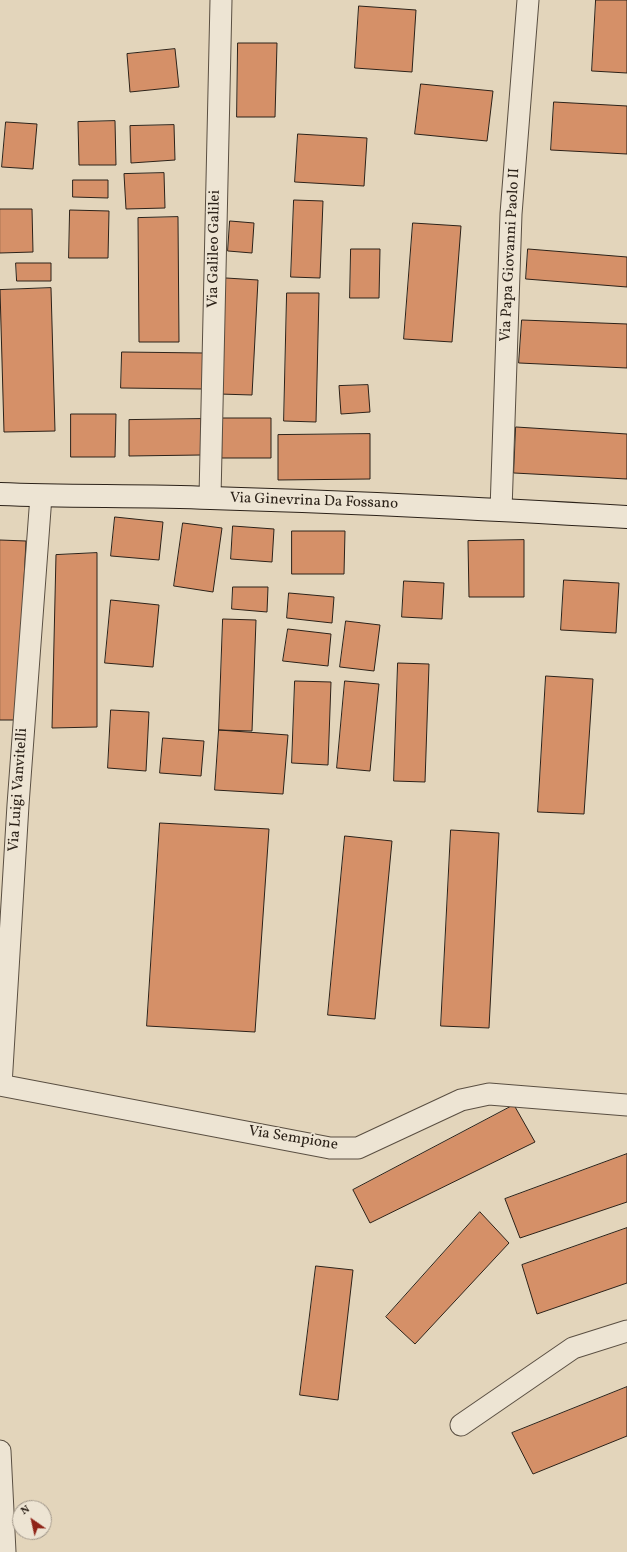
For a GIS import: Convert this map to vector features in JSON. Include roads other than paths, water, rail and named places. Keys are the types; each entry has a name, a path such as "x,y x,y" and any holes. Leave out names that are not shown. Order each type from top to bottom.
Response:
{"street":[{"name":"Via Galileo Galilei","path":"210,498 221,0"},
{"name":"Via Papa Giovanni Paolo II","path":"501,510 511,214 528,0"},
{"name":"Via Ginevrina Da Fossano","path":"0,494 41,496 210,498 501,510 627,517"},
{"name":"Via Luigi Vanvitelli","path":"0,1085 18,805 41,496"},
{"name":"Via Sempione","path":"0,1085 330,1148 358,1148 460,1100 489,1094 627,1105"},
{"path":"461,1425 573,1348 627,1331"},
{"path":"0,1451 5,1552"}]}
